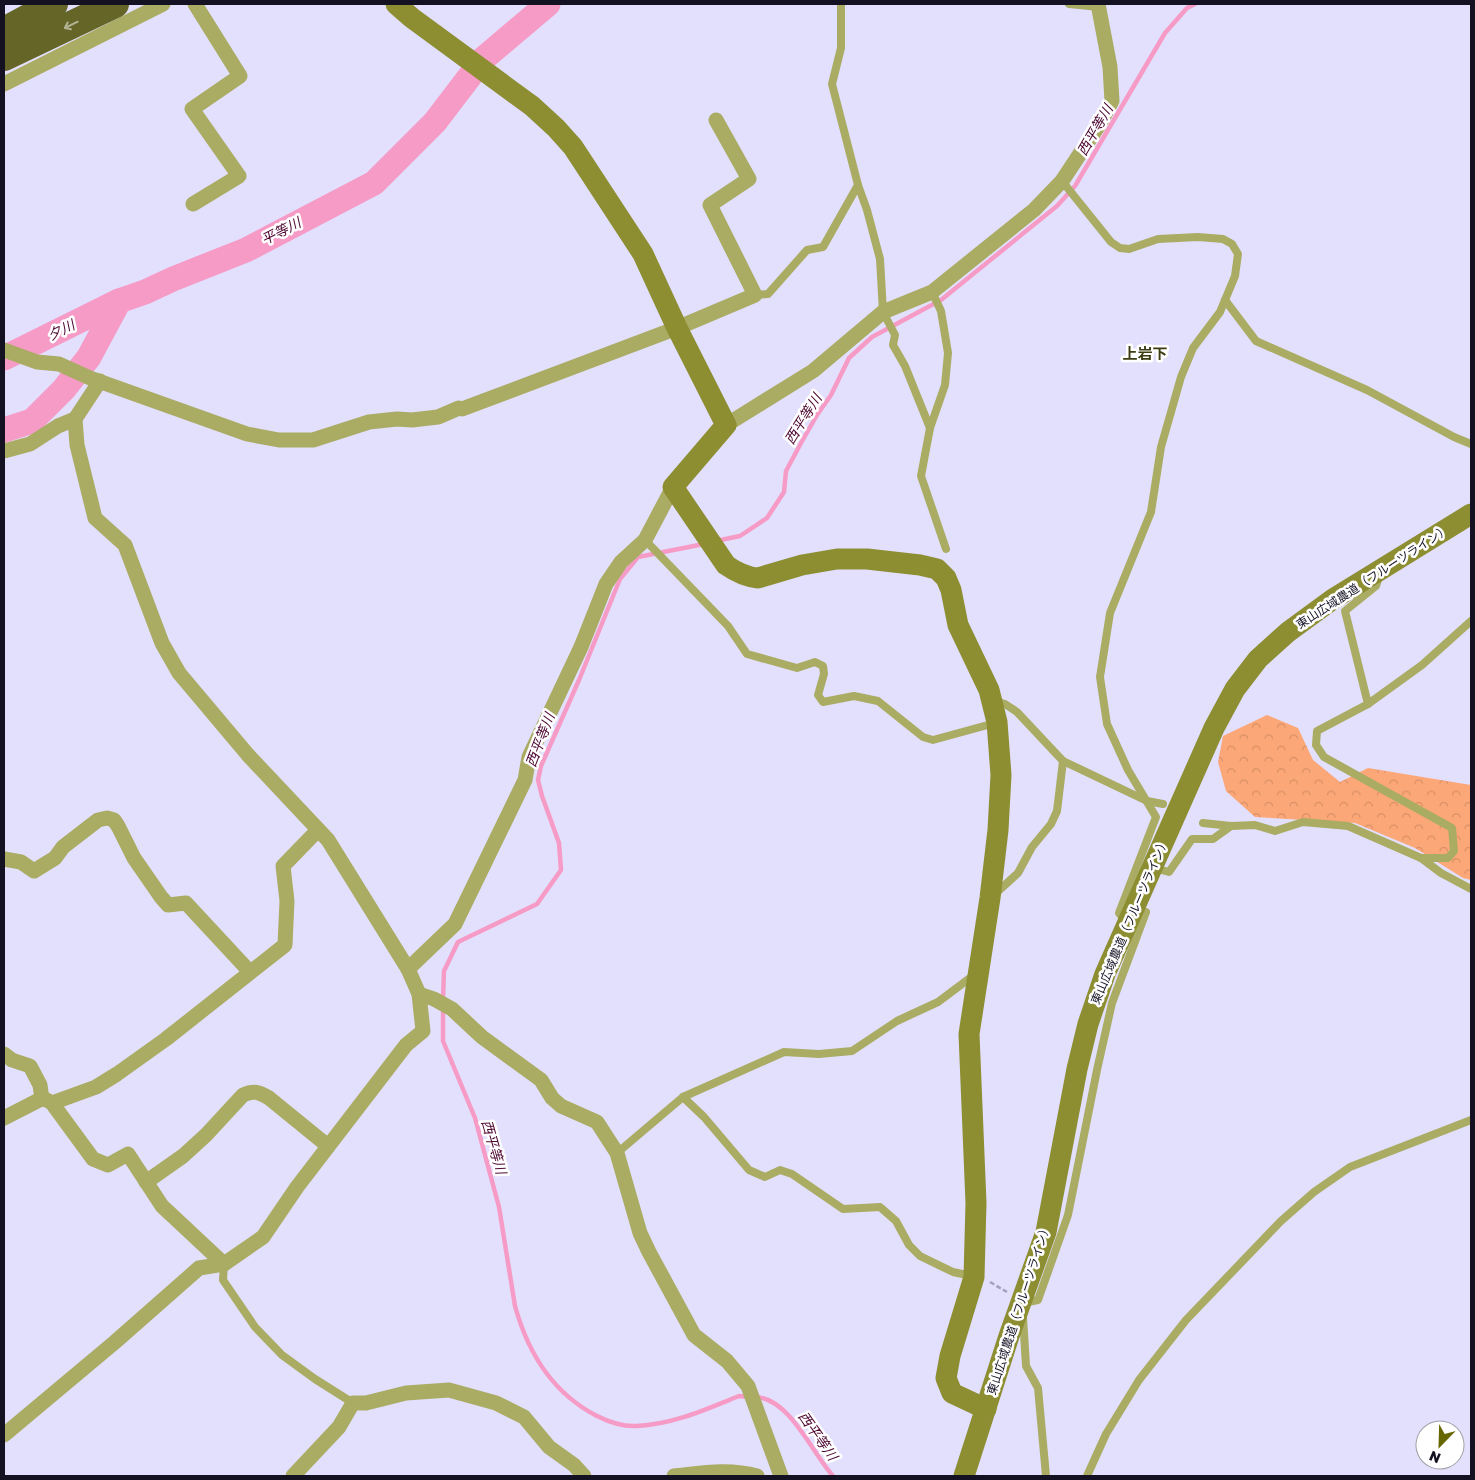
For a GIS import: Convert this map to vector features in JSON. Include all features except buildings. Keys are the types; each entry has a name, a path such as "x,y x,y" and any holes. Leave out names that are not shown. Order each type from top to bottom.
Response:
{"highway":[{"path":"4,31 54,4"},
{"path":"4,57 115,4"}],"street":[{"path":"4,84 163,4"},
{"path":"193,204 239,176 192,108 240,76 195,4"},
{"path":"396,4 412,18 532,106 573,147 643,254 677,328 726,425"},
{"path":"408,968 455,924 525,780 529,757 581,647 606,584 621,562 647,542 673,487 726,425 814,371 884,312 932,292 1034,210 1062,181 1112,102 1110,67 1099,6"},
{"path":"4,350 37,362 59,364 95,380 247,434 279,440 313,440 370,422 438,417 677,328 755,295 710,205 749,179 716,120"},
{"path":"4,1435 115,1342 199,1268 224,1264 262,1236 296,1188 406,1045 423,1031 419,994 408,968 328,840 248,755 179,673 158,636 125,545 95,518 76,445 76,419 95,380"},
{"path":"4,450 30,444 58,426 76,419"},
{"path":"673,487 726,565 751,578 758,578 802,565 837,558 867,559 920,565 937,569 946,578 951,590 958,625 966,645 979,667 991,700 997,722 1001,775 998,830 990,898 969,1034 976,1203 974,1277 950,1356 946,1378 952,1393 986,1409"},
{"name":"東山広域農道（フルーツライン）","path":"964,1476 1046,1232 1077,1069 1088,1024 1105,974 1130,915 1214,728 1236,689 1258,659 1288,632 1380,569 1471,514"},
{"path":"4,859 21,862 34,871 55,858 63,847 98,820 107,818 114,820 134,858 160,897 168,905 186,903 250,972"},
{"path":"4,1118 47,1101 96,1087 166,1038 285,944 287,901 283,866 318,830"},
{"path":"419,994 434,999 452,1009 482,1036 541,1080 552,1098 561,1106 597,1122 618,1153 640,1233 649,1252 694,1335 727,1361 749,1388 781,1476"},
{"path":"4,1054 12,1060 30,1066 47,1101 93,1159 108,1165 128,1154 162,1206 224,1264"},
{"path":"146,1182 182,1156 206,1135 243,1095 250,1092 259,1092 269,1098 328,1146"},
{"path":"293,1476 338,1427 353,1403 366,1403 406,1393 449,1390 496,1402 524,1417 549,1447 574,1465 584,1476"},
{"path":"674,1476 720,1470 757,1476"}],"lane":[{"path":"841,4 841,48 832,84 858,185 867,210 880,259 884,312 895,335 893,345 905,366 930,428"},
{"path":"1069,4 1099,6"},
{"path":"1062,181 1112,242 1120,248 1130,249 1158,239 1198,237 1223,239 1232,244 1238,254 1235,276 1220,312 1193,348 1181,377 1161,447 1151,512 1110,613 1100,677 1107,724 1131,776 1156,817 1119,913 1130,915"},
{"path":"755,295 768,294 806,250 823,247 858,185"},
{"path":"932,292 941,311 948,352 945,385 930,428 922,476 946,549"},
{"path":"1225,300 1256,341 1367,390 1454,437 1471,444"},
{"path":"647,542 728,626 747,654 797,668 816,662 823,666 824,674 818,695 823,702 854,696 878,701 923,737 933,740 997,722"},
{"path":"1368,704 1345,611 1376,586 1380,569"},
{"path":"1421,858 1448,858 1454,850 1452,828 1324,757 1316,745 1317,731 1368,704 1422,666 1471,621"},
{"path":"991,700 1005,704 1017,712 1063,761 1147,801 1163,804"},
{"path":"990,898 1018,873 1032,847 1051,824 1057,811 1063,761"},
{"path":"1203,823 1231,826 1254,825 1275,831 1303,822 1348,826 1421,858 1441,873 1471,889"},
{"path":"1152,867 1168,872 1192,839 1213,840 1231,826"},
{"path":"618,1153 683,1098 784,1052 819,1054 852,1051 897,1021 938,1002 978,972"},
{"path":"683,1098 704,1117 749,1170 765,1177 780,1170 792,1174 843,1209 880,1207 896,1221 909,1245 920,1256 953,1272 974,1277"},
{"path":"1087,1476 1106,1434 1139,1380 1186,1320 1281,1220 1314,1192 1350,1167 1471,1120"},
{"path":"224,1264 223,1280 255,1327 282,1355 353,1403"},
{"path":"1022,1303 1026,1366 1038,1388 1046,1476"}],"path":[{"path":"974,1277 994,1283 1022,1303"}],"green space":[{"path":"1267,715 1298,728 1313,760 1340,782 1368,768 1471,785 1471,880 1463,878 1415,848 1355,823 1255,817 1226,791 1218,762 1223,736"}],"waterway":[{"name":"平等川","path":"4,430 32,421 64,389 89,357 119,301 246,250 374,183 435,122 483,59 548,4"},
{"name":"西平等川","path":"716,541 740,536 767,518 784,492 786,471 817,415 831,395 849,358 872,337 941,300 1057,206 1075,186 1165,33 1187,8 1195,4"},
{"name":"夕川","path":"4,358 119,301"},
{"name":"西平等川","path":"443,1000 444,971 458,942 537,904 561,870 559,843 538,780 541,766 579,680 620,579 638,557 704,544"},
{"name":"西平等川","path":"443,1008 443,1041 475,1118 499,1207 515,1306 527,1340 544,1370 567,1396 581,1407 606,1420 626,1426 651,1425 664,1422 689,1416 739,1396 749,1397"},
{"name":"西平等川","path":"756,1397 768,1400 790,1417 833,1476"}],"district":[{"name":"上岩下","path":"1145,354"}]}
